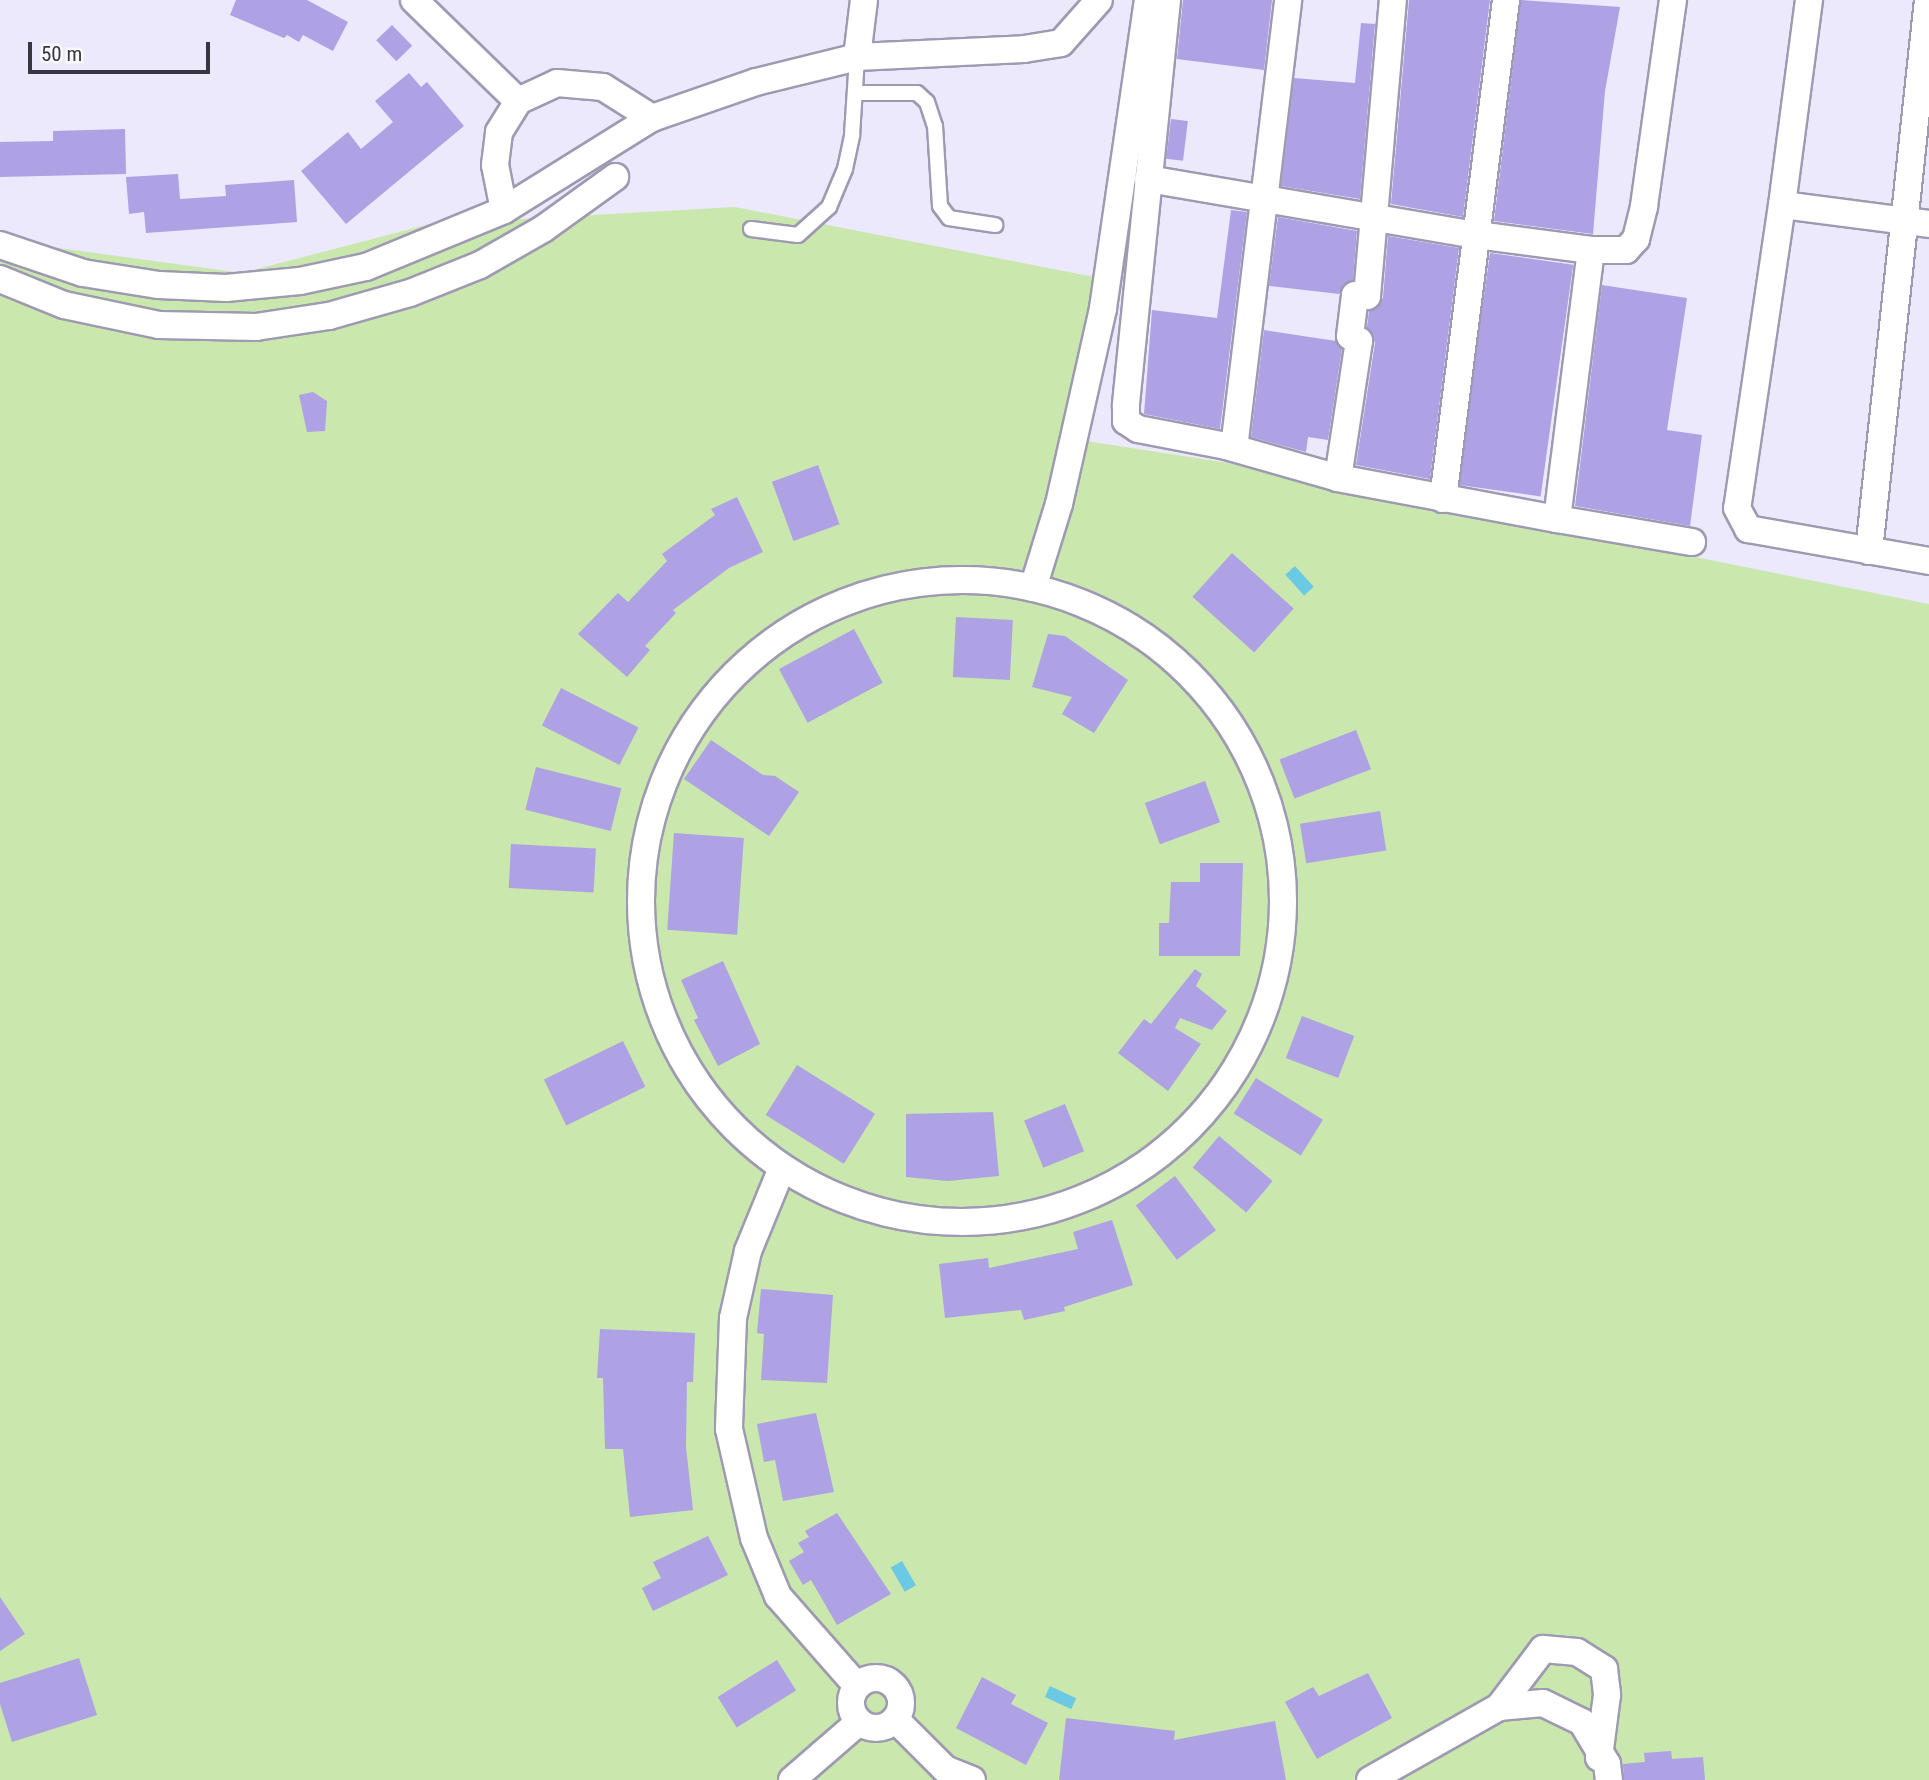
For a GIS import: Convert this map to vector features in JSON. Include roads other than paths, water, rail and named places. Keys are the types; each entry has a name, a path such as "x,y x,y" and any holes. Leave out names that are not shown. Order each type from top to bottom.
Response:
{"street":[{"path":"414,0 518,102"},
{"path":"857,57 863,0"},
{"path":"0,245 83,273 159,285 226,288 300,281 366,267 504,209 652,118 756,82 857,57 1024,49 1060,43 1099,0"},
{"path":"1032,588 1062,492 1103,308 1148,0"},
{"path":"1167,0 1147,179 1126,421 1138,429 1234,448 1338,478 1443,499 1692,541"},
{"path":"1234,448 1288,0"},
{"path":"1338,478 1359,341 1350,336 1355,295 1367,296 1392,0"},
{"path":"1443,499 1506,0"},
{"path":"1147,179 1264,200 1373,214 1477,235 1591,250 1626,250 1636,239 1672,0"},
{"path":"1809,0 1737,508 1748,529 1929,561"},
{"path":"1869,551 1917,223 1928,0"},
{"path":"504,209 495,165 499,132 518,102 557,83 603,87 652,118"},
{"path":"0,279 64,305 159,325 256,327 329,316 410,293 480,265 544,229 615,177"},
{"path":"1782,205 1917,223"},
{"path":"1557,519 1591,250"},
{"path":"926,582 985,582 1032,588 1080,602 1124,624 1164,651 1223,714 1255,766 1272,812 1282,860 1285,909 1279,958 1262,1016 1222,1092 1190,1129 1152,1160 1111,1186 1065,1206 1017,1218 968,1222 919,1219 860,1205 782,1168 728,1122 705,1095 679,1055 655,1001 641,931 639,896 647,837 659,791 691,727 712,699 754,657 792,629 856,598 926,582"},
{"path":"782,1168 748,1251 733,1318 729,1429 754,1538 778,1596 858,1686"},
{"path":"1370,1780 1499,1707 1543,1649 1577,1652 1604,1669 1604,1768"},
{"path":"875,1677 894,1684 902,1701 896,1720 878,1728 859,1722 851,1704 858,1686 875,1677"},
{"path":"1499,1707 1543,1703 1582,1722 1604,1768"},
{"path":"896,1720 945,1769 972,1780"},
{"path":"792,1780 859,1722"}],"lane":[{"path":"751,229 798,235 829,207 845,169 857,93 857,57"},
{"path":"857,93 917,93 926,102 935,126 940,206 949,218 995,225"}],"water":[{"path":"1295,566 1314,587 1304,596 1285,575"},
{"path":"902,1561 916,1585 905,1592 891,1568"},
{"path":"1050,1686 1076,1698 1071,1709 1045,1697"}]}
